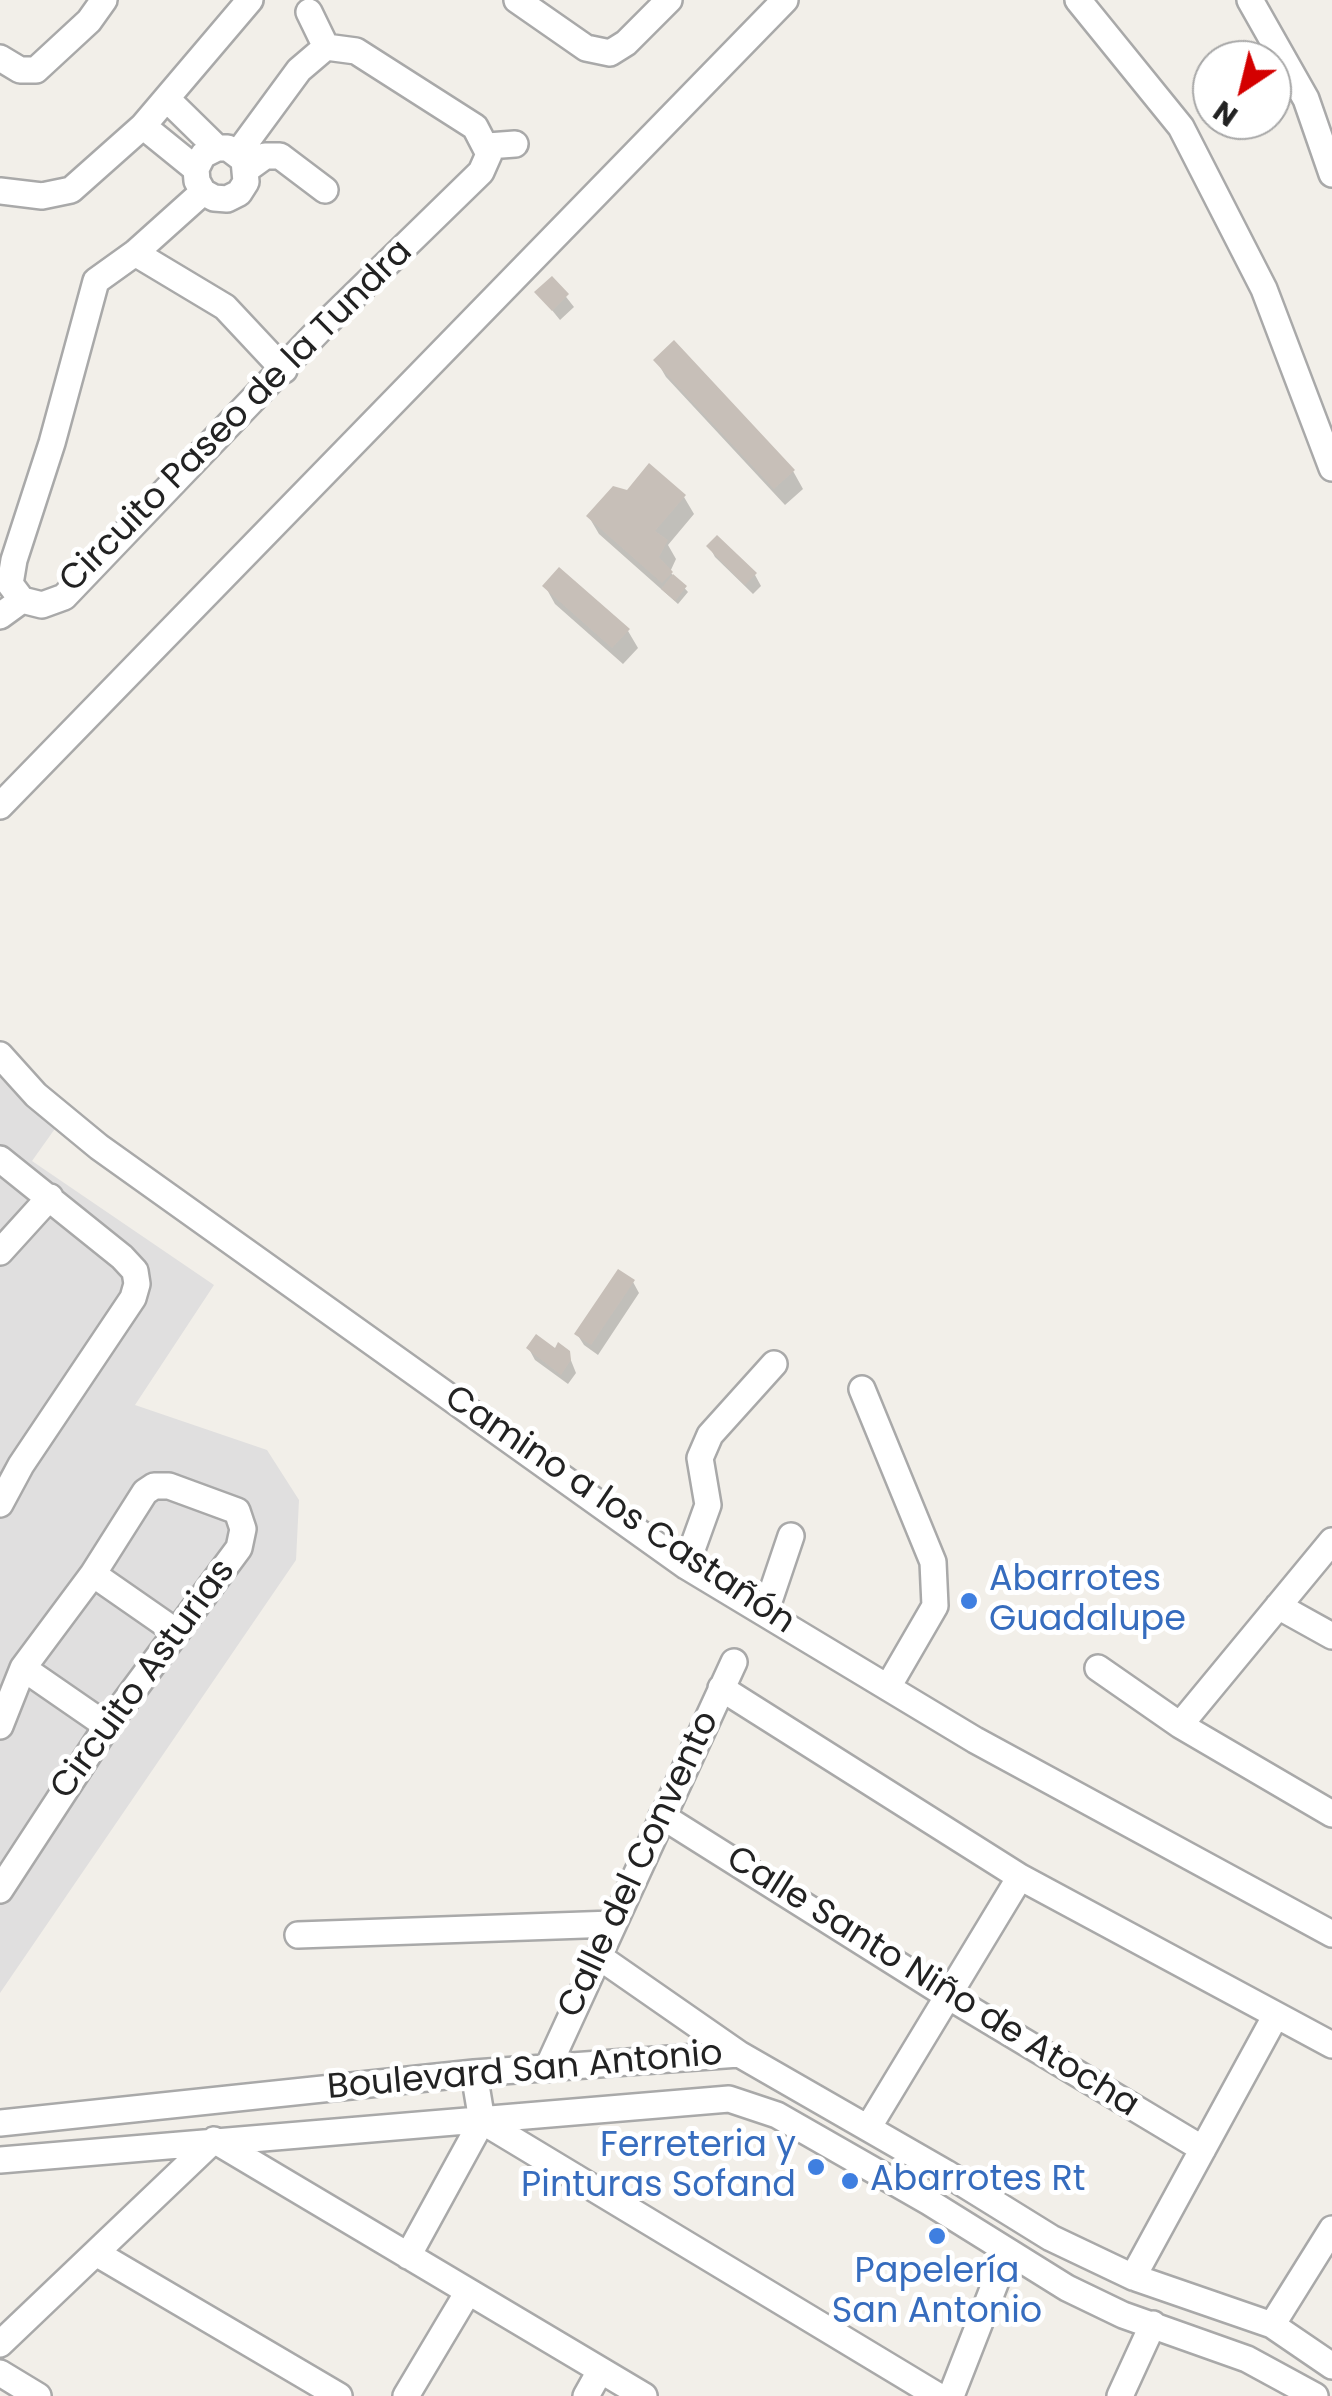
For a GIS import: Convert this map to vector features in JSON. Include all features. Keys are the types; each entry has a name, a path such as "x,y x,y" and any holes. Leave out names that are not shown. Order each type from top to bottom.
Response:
{"street":[{"path":"0,58 20,70 36,70 89,21 104,0"},
{"path":"0,191 42,196 71,190 168,100 250,0"},
{"path":"516,0 586,48 610,53 668,0"},
{"path":"0,806 785,0"},
{"path":"1078,0 1181,127 1264,289 1332,468"},
{"path":"1250,0 1306,99 1332,174"},
{"path":"308,12 326,47"},
{"path":"234,157 299,70 326,47 356,51 475,126 488,146 515,144"},
{"path":"143,126 214,198 228,199 239,193 246,182 234,157 168,100"},
{"name":"Circuito Paseo de la Tundra","path":"200,180 135,252 96,281 52,443 14,560 10,584 22,600 42,605 64,596 325,324 481,172 489,154 488,146"},
{"path":"200,180 203,155 280,156 325,190"},
{"path":"135,252 225,308 284,370"},
{"path":"0,616 22,600"},
{"name":"Camino a los Castañón","path":"0,1055 36,1095 99,1147 686,1566 975,1740 1332,1934"},
{"path":"0,1160 122,1257 135,1271 137,1284 132,1298 10,1460 0,1504"},
{"path":"0,1252 50,1196"},
{"path":"686,1566 708,1506 700,1458 710,1435 774,1364"},
{"path":"862,1390 933,1562 935,1606 888,1687"},
{"name":"Circuito Asturias","path":"0,1726 24,1668 93,1574 145,1492 154,1486 169,1486 237,1510 244,1528 239,1548 106,1726 6,1871"},
{"path":"766,1613 792,1536"},
{"path":"1180,1725 1332,1541"},
{"path":"93,1574 175,1632"},
{"path":"1278,1606 1332,1636"},
{"name":"Calle del Convento","path":"547,2070 734,1662"},
{"path":"24,1668 106,1726"},
{"path":"1098,1668 1180,1725 1332,1814"},
{"path":"721,1688 1020,1878 1332,2045"},
{"name":"Calle Santo Niño de Atocha","path":"662,1816 948,1996 1203,2148"},
{"path":"868,2128 1020,1878"},
{"path":"298,1935 613,1924"},
{"path":"598,1956 739,2054"},
{"path":"1133,2277 1276,2015"},
{"name":"Boulevard San Antonio","path":"0,2124 474,2073 739,2054 1051,2238 1133,2277 1272,2325 1332,2366"},
{"path":"408,2256 482,2121 474,2073"},
{"name":"Boulevard San Antonio","path":"0,2160 729,2099 777,2116 929,2202 1067,2288 1123,2315 1247,2358 1316,2396"},
{"path":"482,2121 938,2396"},
{"path":"0,2344 214,2140 644,2396"},
{"path":"929,2202 946,2173"},
{"path":"1272,2325 1332,2228"},
{"path":"951,2396 1007,2253"},
{"path":"96,2254 339,2396"},
{"path":"406,2396 468,2292"},
{"path":"1192,2337 1205,2300"},
{"path":"1120,2396 1153,2324"},
{"path":"586,2396 600,2371"},
{"path":"0,2373 38,2396"}],"shaded area":[{"path":"0,1057 59,1123 32,1161 214,1285 135,1405 267,1450 299,1500 296,1560 0,1993"}],"building":[{"path":"552,276 569,294 552,311 534,292"},
{"path":"674,340 795,470 774,489 653,360"},
{"path":"649,463 686,495 655,531 668,540 659,557 673,572 662,583 586,516 613,486 627,490"},
{"path":"717,535 757,573 745,585 706,546"},
{"path":"559,567 630,629 612,648 542,586"},
{"path":"673,574 687,586 675,601 661,589"},
{"path":"618,1269 635,1280 591,1345 574,1334"},
{"path":"536,1334 555,1348 558,1342 570,1351 571,1360 561,1375 526,1348"}],"place":[{"name":"Abarrotes Guadalupe","path":"969,1601"},
{"name":"Ferreteria y Pinturas Sofand","path":"816,2167"},
{"name":"Abarrotes Rt","path":"850,2181"},
{"name":"Papelería San Antonio","path":"937,2236"}]}
